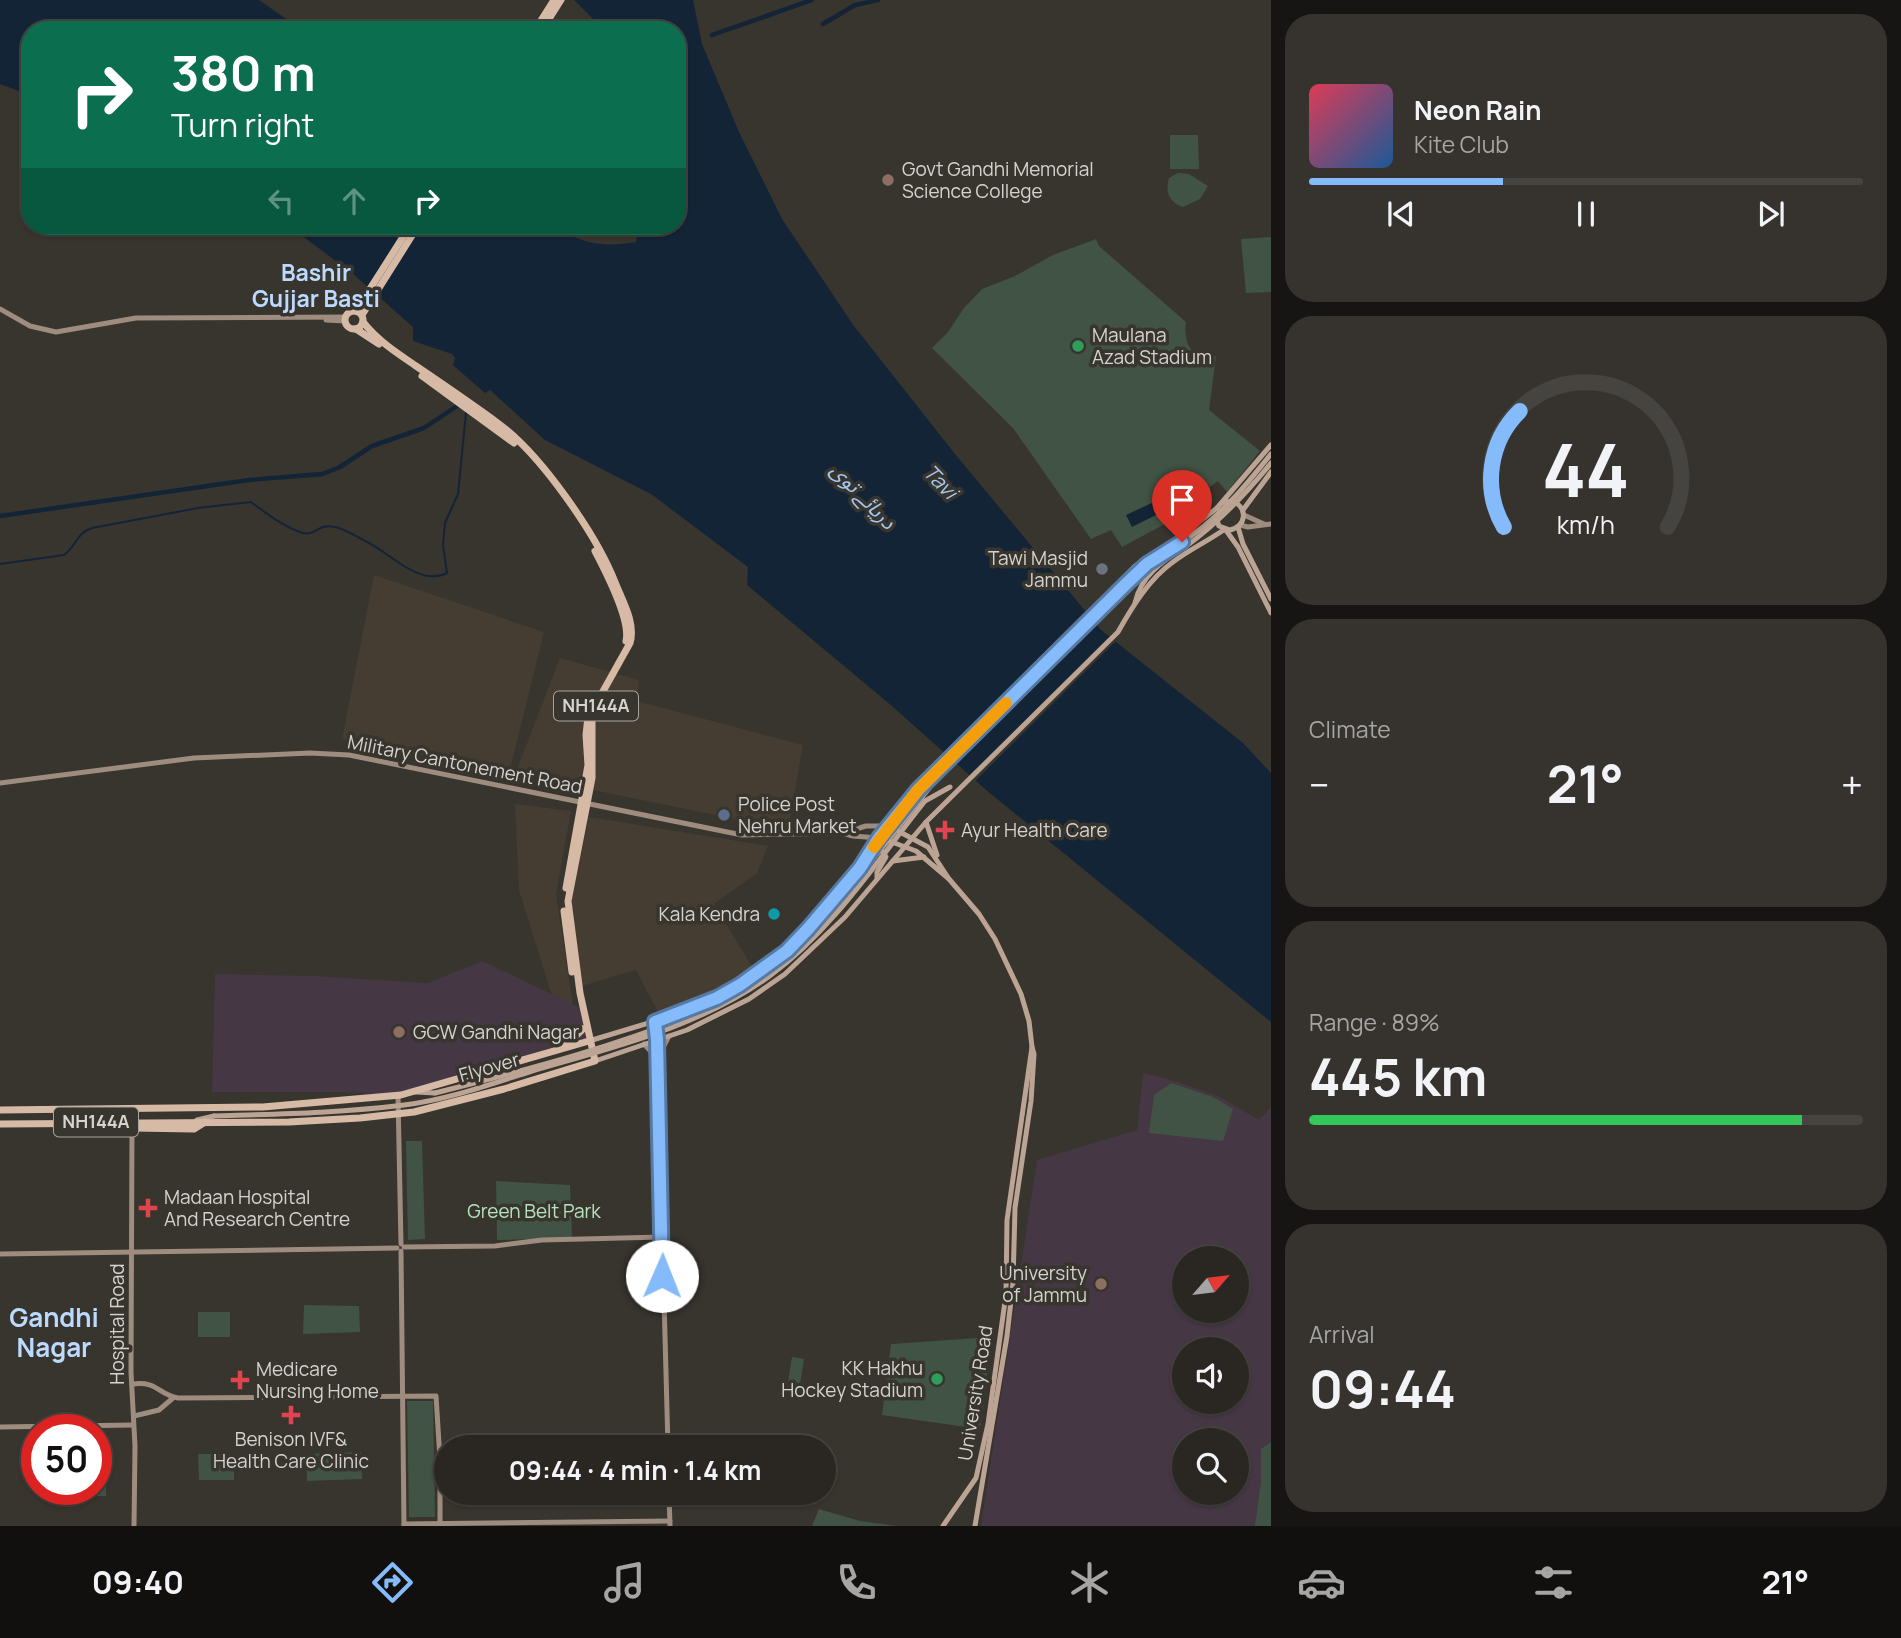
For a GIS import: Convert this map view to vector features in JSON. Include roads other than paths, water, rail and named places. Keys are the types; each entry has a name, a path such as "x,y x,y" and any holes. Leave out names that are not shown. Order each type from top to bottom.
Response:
{"highway":[{"path":"541,21 554,0"},
{"path":"548,21 561,0"},
{"path":"356,329 360,316 405,235"},
{"path":"360,316 412,235"},
{"path":"345,319 351,311 360,316"},
{"name":"NH144A","path":"360,316 377,338 431,379"},
{"name":"NH144A","path":"0,1124 289,1122 414,1112 593,1061 568,907 588,765 588,715 626,640 625,624 601,563 564,503 513,442 431,379 356,329 350,329 345,319"},
{"name":"NH144A","path":"583,804 567,870 564,914 583,1030 588,1042"},
{"path":"559,1050 583,1030"},
{"name":"NH144A","path":"0,1110 263,1107 398,1096 588,1042"},
{"path":"132,1125 194,1129 205,1122"}],"main road":[{"path":"588,1042 655,1022 717,998 767,967 808,929 860,868 879,838 918,790 945,761 1101,605 1143,559 1180,537 1219,506 1271,445"},
{"path":"1101,605 1147,564 1205,525 1242,490 1271,454"},
{"path":"593,1061 687,1030 724,1013 779,979 845,917 911,837 1118,632 1135,603 1144,580 1153,570 1208,530 1245,494 1271,463"},
{"path":"1271,471 1244,513 1239,526 1243,544 1271,599"},
{"path":"1219,506 1231,501 1240,506 1244,513"},
{"path":"1219,506 1216,520 1238,547 1271,612"},
{"path":"1135,603 1165,568 1224,529 1239,526"},
{"path":"918,790 941,770 945,761"},
{"name":"Flyover","path":"416,1092 435,1093 594,1049 686,1018 743,990 790,955 821,925 941,770"},
{"name":"Flyover","path":"192,1122 215,1116 333,1112 407,1105 595,1053 721,1007 772,974 816,937 925,801 950,787 967,783"},
{"path":"926,822 941,865"},
{"path":"889,826 928,847 949,879"},
{"path":"879,838 905,846 924,857 949,879"},
{"path":"869,853 879,850 886,856 877,872 877,878"},
{"path":"891,861 924,857"},
{"name":"University Road","path":"949,879 984,920 1009,965 1028,1015 1034,1054 1031,1101 1015,1208 1012,1295 981,1474 975,1526"},
{"name":"University Road","path":"943,1526 981,1474"}],"street":[{"path":"0,309 30,326 55,332 136,318 345,319"},
{"path":"1244,513 1264,524"},
{"path":"1239,526 1271,524"},
{"name":"Military Cantonement Road","path":"0,783 194,758 310,753 349,755 742,835 842,833 879,838"},
{"path":"842,833 866,826 889,826"},
{"path":"655,1022 668,1435"},
{"path":"657,1058 668,1036"},
{"path":"644,1044 657,1058"},
{"path":"398,1096 404,1525 670,1523 669,1505"},
{"name":"Hospital Road","path":"132,1125 131,1373 134,1416 134,1526"},
{"path":"0,1254 487,1247 542,1240 662,1237"},
{"path":"133,1384 150,1384 173,1398 436,1396 440,1524"},
{"path":"134,1416 159,1410 173,1398"},
{"path":"0,1427 134,1425"}],"water":[{"path":"0,0 259,0 289,21 21,21 21,92 0,84"},
{"path":"574,0 693,0 702,44 739,132 782,219 854,326 955,454 1101,630 1243,743 1271,773 1271,1022 985,789 892,706 747,585 748,567 651,494 545,440 490,390 485,393 453,365 455,358 452,354 413,341 413,327 352,273 301,235 568,235 592,243 612,244 636,242 638,235 686,235 686,21 595,21"},
{"path":"1156,501 1162,512 1132,527 1126,515"}],"waterway":[{"path":"712,35 812,0"},
{"path":"823,24 855,5 878,0"},
{"path":"0,516 249,480 322,474 340,467 372,446 424,428 460,404"},
{"path":"0,564 64,555 83,533 92,528 198,508 251,502 296,531 309,533 323,527 334,527 369,543 416,573 427,576 447,573 443,545 445,523 458,494 466,413"}],"place":[{"name":"Govt Gandhi Memorial Science College","path":"888,180"},
{"name":"Maulana Azad Stadium","path":"1078,346"},
{"name":"Tawi Masjid Jammu","path":"1102,569"},
{"name":"Police Post Nehru Market","path":"724,815"},
{"name":"Ayur Health Care","path":"945,830"},
{"name":"Kala Kendra","path":"774,914"},
{"name":"GCW Gandhi Nagar","path":"399,1032"},
{"name":"Madaan Hospital And Research Centre","path":"148,1208"},
{"name":"University of Jammu","path":"1101,1284"},
{"name":"KK Hakhu Hockey Stadium","path":"937,1379"},
{"name":"Medicare Nursing Home","path":"240,1380"},
{"name":"Benison IVF& Health Care Clinic","path":"291,1415"}],"district":[{"name":"Bashir Gujjar Basti","path":"316,286"},
{"name":"Gandhi Nagar","path":"54,1333"}],"water label":[{"name":"Tavi","path":"940,482"},
{"name":"دریائے توی","path":"863,496"}],"park label":[{"name":"Green Belt Park","path":"534,1211"}]}
